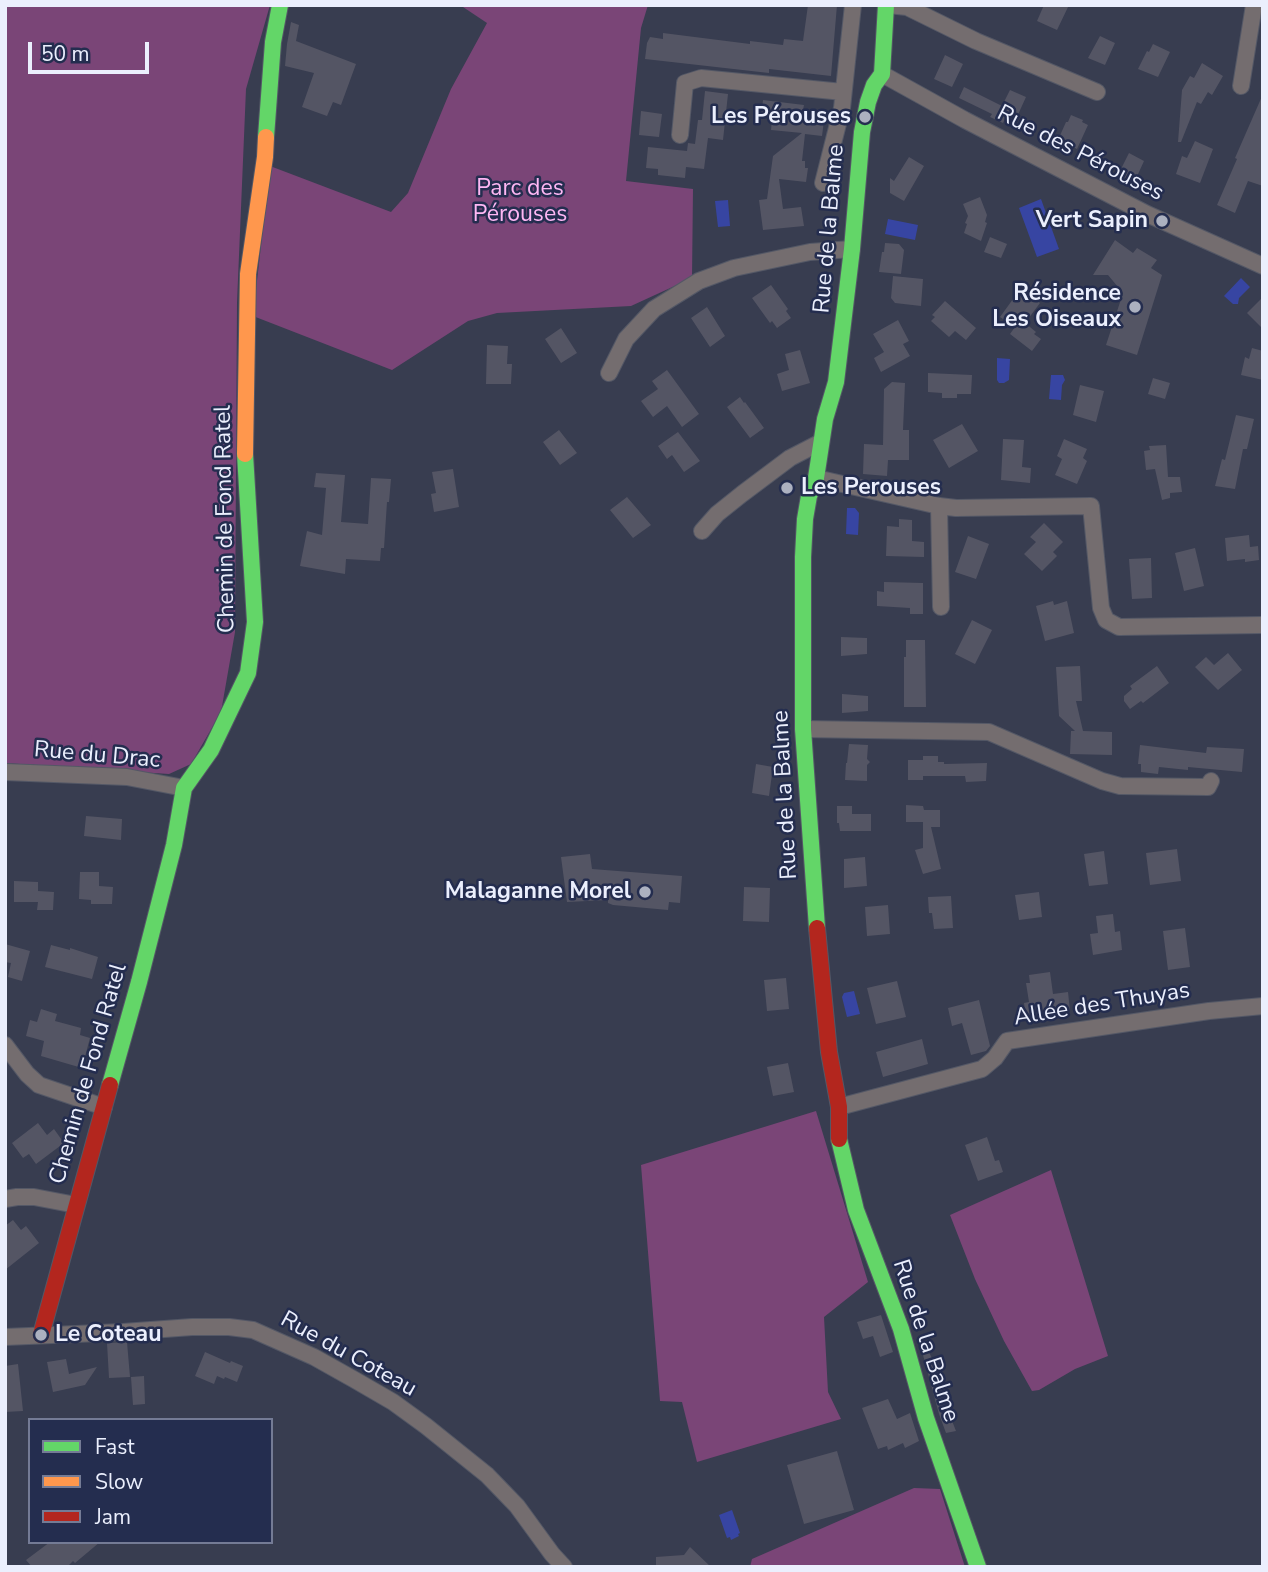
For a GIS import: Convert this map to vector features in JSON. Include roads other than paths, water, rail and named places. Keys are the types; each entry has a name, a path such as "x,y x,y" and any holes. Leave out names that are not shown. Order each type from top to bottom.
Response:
{"street":[{"name":"Chemin de Fond Ratel","path":"41,1335 139,982 174,845 184,788 211,750 248,673 255,622 245,465 248,274 265,158 273,41 280,5"},
{"path":"822,183 842,108 853,5"},
{"path":"887,5 907,7 976,41 1097,92"},
{"name":"Rue de la Balme","path":"887,5 881,74 868,102 862,132 852,249 836,382 825,419 816,478 809,496 803,557 803,729 818,944 829,1052 839,1107 839,1139 856,1210 901,1329 926,1418 978,1567"},
{"path":"1241,86 1254,5"},
{"name":"Rue des Pérouses","path":"881,74 1147,214 1263,267"},
{"path":"680,135 685,83 701,78 843,92"},
{"path":"609,373 626,340 654,309 699,281 734,268 810,252 852,249"},
{"path":"702,531 717,514 790,458 821,442"},
{"path":"816,478 956,508 1091,506 1101,608 1106,620 1119,627 1263,625"},
{"path":"939,506 942,607"},
{"path":"803,729 989,732 1102,781 1120,786 1208,788 1211,781"},
{"name":"Rue du Drac","path":"5,772 127,777 184,788"},
{"name":"Allée des Thuyas","path":"839,1107 982,1069 995,1058 1007,1041 1209,1011 1263,1006"},
{"path":"5,1045 27,1074 39,1084 104,1107"},
{"path":"5,1199 34,1197 76,1205"},
{"name":"Rue du Coteau","path":"5,1337 192,1327 253,1330 314,1357 393,1402 426,1426 487,1475 517,1506 564,1567"}],"place":[{"name":"Les Pérouses","path":"865,117"},
{"name":"Vert Sapin","path":"1162,221"},
{"name":"Résidence Les Oiseaux","path":"1135,307"},
{"name":"Les Perouses","path":"787,488"},
{"name":"Malaganne Morel","path":"645,892"},
{"name":"Le Coteau","path":"41,1335"}],"park label":[{"name":"Parc des Pérouses","path":"520,202"}]}
